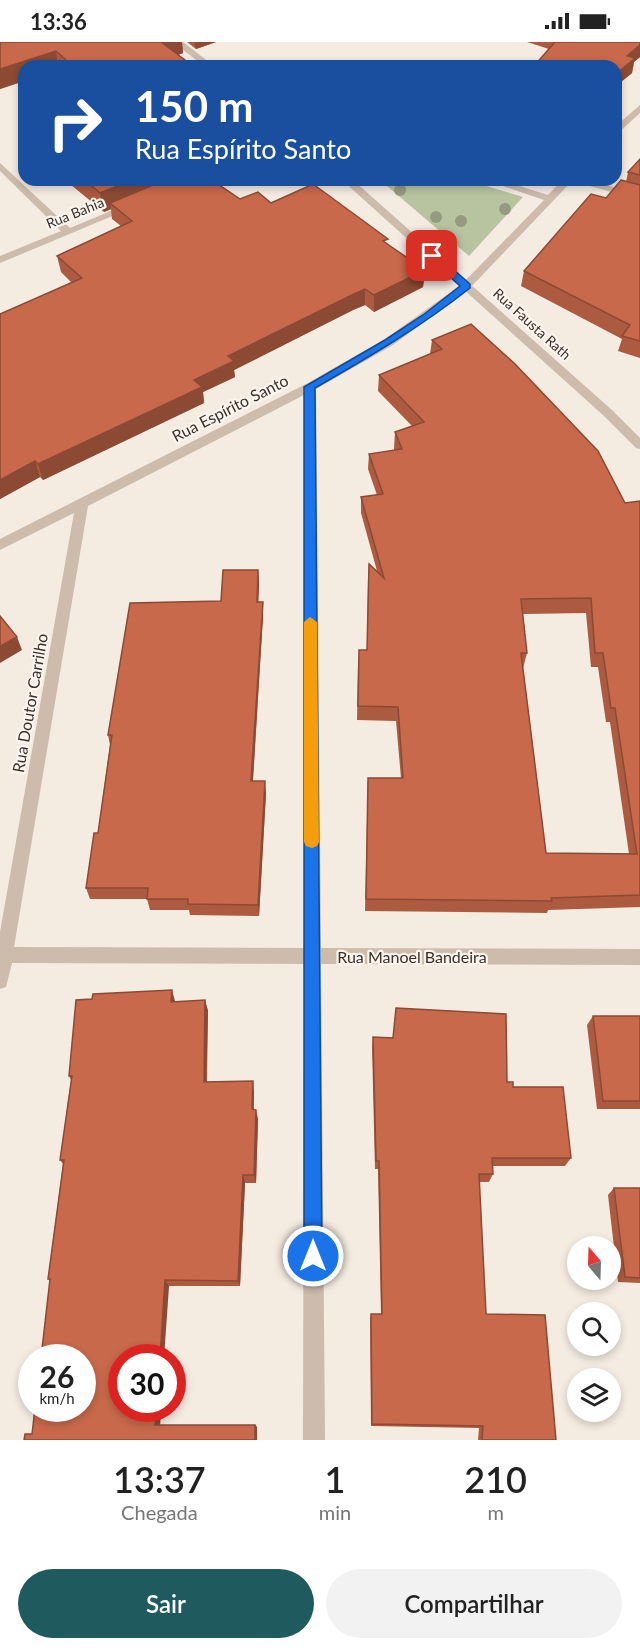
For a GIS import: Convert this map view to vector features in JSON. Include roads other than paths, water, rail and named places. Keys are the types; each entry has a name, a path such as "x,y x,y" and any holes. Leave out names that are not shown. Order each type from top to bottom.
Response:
{"street":[{"path":"177,42 202,60"},
{"path":"622,126 640,108"},
{"path":"0,166 18,183"},
{"path":"21,186 68,232"},
{"name":"Rua Fausta Rath","path":"354,186 608,413 640,445"},
{"path":"510,186 549,198"},
{"name":"Rua Espírito Santo","path":"0,545 309,387 389,342 466,286 562,186"},
{"path":"599,186 640,197"},
{"name":"Rua Bahia","path":"0,260 142,202"},
{"path":"309,387 314,1440"},
{"name":"Rua Doutor Carrilho","path":"0,981 82,503"},
{"name":"Rua Manoel Bandeira","path":"4,955 640,957"}]}
